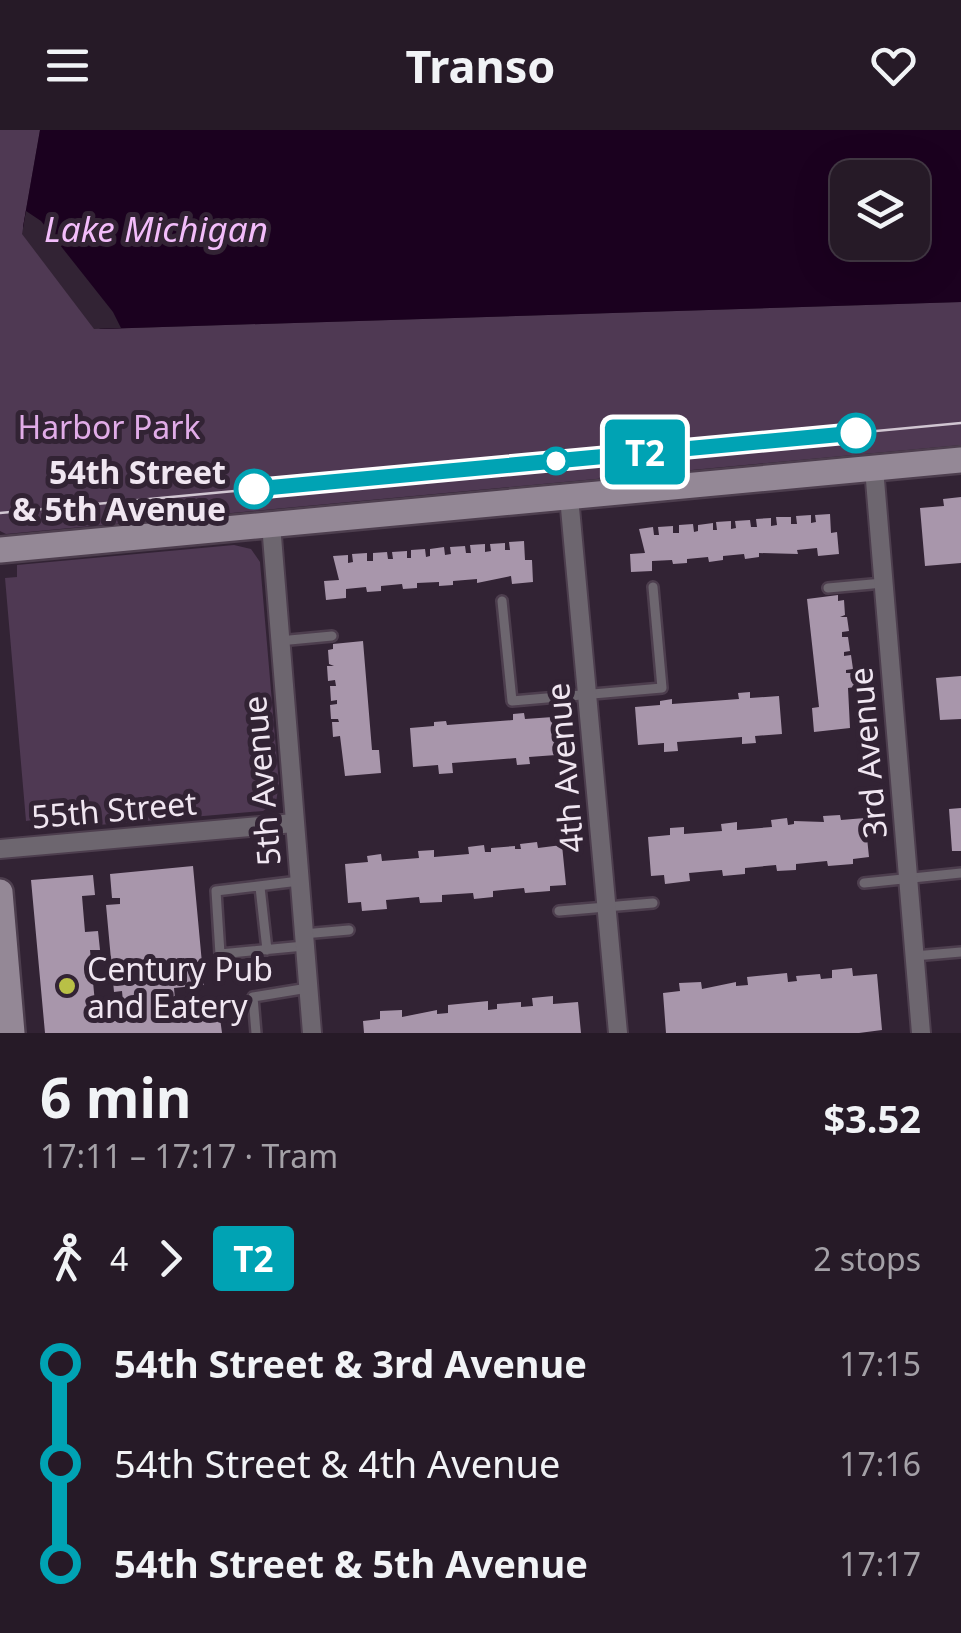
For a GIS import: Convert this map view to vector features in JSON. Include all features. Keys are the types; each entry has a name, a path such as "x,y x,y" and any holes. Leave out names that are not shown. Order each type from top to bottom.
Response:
{"street":[{"path":"0,550 961,460"},
{"name":"3rd Avenue","path":"874,468 921,1033"},
{"name":"4th Avenue","path":"570,497 618,1033"},
{"name":"5th Avenue","path":"270,524 312,1033"},
{"name":"55th Street","path":"0,849 294,823"},
{"path":"0,892 12,1033"}],"lane":[{"path":"828,588 883,583"},
{"path":"502,602 512,701 662,688 653,587"},
{"path":"280,641 332,636"},
{"path":"864,883 961,873"},
{"path":"299,881 216,892 220,954 267,950 349,930"},
{"path":"260,886 267,950"},
{"path":"559,911 653,903"},
{"path":"914,956 961,952"},
{"path":"256,1033 253,996 308,988"}],"green space":[{"name":"Harbor Park","path":"0,130 40,130 23,227 100,329 961,302 961,445 6,534 0,531"},
{"path":"234,545 251,549 260,562 279,784 276,802 263,811 40,830 39,819 26,821 5,578 17,577 17,565"}],"water":[{"name":"Lake Michigan","path":"40,130 961,130 961,302 100,329 23,227"}],"pier":[{"path":"26,211 41,221 113,312 121,328 94,329 22,234"}],"building":[{"path":"961,497 961,563 925,566 920,508 944,506 943,499"},
{"path":"830,514 831,533 837,532 839,554 818,556 817,548 797,550 798,554 759,553 759,557 745,559 744,554 723,556 723,560 709,562 708,557 673,564 672,560 652,561 652,571 631,572 630,554 645,553 639,529 653,527 654,535 659,535 658,527 673,526 673,533 679,533 679,525 693,524 694,532 698,525 713,523 713,530 717,530 716,522 731,521 731,529 736,528 735,521 750,520 751,527 757,527 756,519 771,518 771,526 777,525 776,517 791,517 791,524 797,524 796,516 811,515 811,523 816,522 815,515"},
{"path":"524,541 525,560 532,560 533,582 512,584 511,576 477,583 477,579 453,581 453,585 417,583 417,588 403,589 402,584 381,586 381,591 367,592 366,587 346,589 346,598 326,600 324,581 339,580 333,556 348,555 348,563 353,562 352,554 367,553 367,561 373,561 373,553 387,552 388,559 393,559 392,552 407,551 407,558 411,558 411,550 425,549 426,557 430,556 430,549 444,547 445,555 451,554 450,547 465,546 466,553 471,553 470,545 485,544 485,552 491,551 490,544 505,543 505,550 510,550 509,542"},
{"path":"838,595 838,601 844,600 845,615 840,617 847,617 849,631 842,632 842,637 848,637 850,651 844,652 844,656 851,655 853,669 846,673 853,673 855,687 848,688 850,728 814,732 812,708 819,707 807,599"},
{"path":"363,641 372,750 379,750 381,773 345,776 340,736 333,737 332,722 339,722 331,719 330,705 337,704 337,700 331,701 330,686 336,686 335,680 328,681 327,666 334,666 329,664 328,650 333,649 333,644"},
{"path":"961,676 961,719 940,720 936,678"},
{"path":"750,692 750,698 779,696 782,734 755,736 756,743 742,744 742,737 677,742 678,751 664,752 664,743 638,745 635,707 660,705 660,701 672,699 672,704 739,699 738,693"},
{"path":"524,713 525,719 553,717 556,755 529,757 530,764 517,765 516,758 452,763 453,773 439,774 438,765 413,767 410,728 446,721 447,725 513,720 513,714"},
{"path":"961,808 961,851 952,851 949,809"},
{"path":"840,815 841,820 865,818 869,857 853,859 853,864 796,864 796,870 777,871 776,865 745,868 745,874 723,876 722,870 689,873 690,881 665,884 664,875 651,876 648,837 670,835 670,828 684,827 684,834 722,831 721,824 737,822 737,830 772,827 771,820 787,818 788,825 794,821 824,822 823,816"},
{"path":"537,842 538,848 562,845 566,885 550,886 550,891 493,891 493,897 474,899 473,893 442,895 442,902 420,903 419,897 386,900 387,909 362,911 361,902 348,903 345,864 368,862 367,856 381,854 382,861 419,858 418,851 434,850 434,857 469,854 468,847 484,845 485,852 491,852 491,848 521,849 520,844"},
{"path":"193,866 204,985 174,988 176,1011 166,1012 167,1023 220,1018 222,1033 45,1033 31,880 93,875 95,895 82,896 85,932 98,931 100,950 90,950 95,1003 87,1004 88,1016 118,1014 116,1002 123,1002 122,991 114,992 106,905 120,904 120,898 112,898 110,874"},
{"path":"852,968 853,976 877,974 882,1030 666,1033 663,993 680,991 679,983 701,982 702,989 736,982 736,986 748,985 747,977 787,973 788,982 797,981 796,976 820,974 821,979 832,978 832,970"},
{"path":"553,996 553,1004 578,1002 581,1033 364,1033 363,1021 380,1019 380,1011 402,1010 402,1017 437,1010 437,1014 448,1013 448,1005 488,1001 488,1010 497,1009 497,1004 521,1002 521,1007 533,1006 532,998"}],"tram line":[{"path":"0,513 961,423"},
{"name":"T2","path":"254,489 856,433"}],"place":[{"name":"54th Street & 5th Avenue","path":"254,489"},
{"name":"Century Pub and Eatery","path":"67,986"}]}
